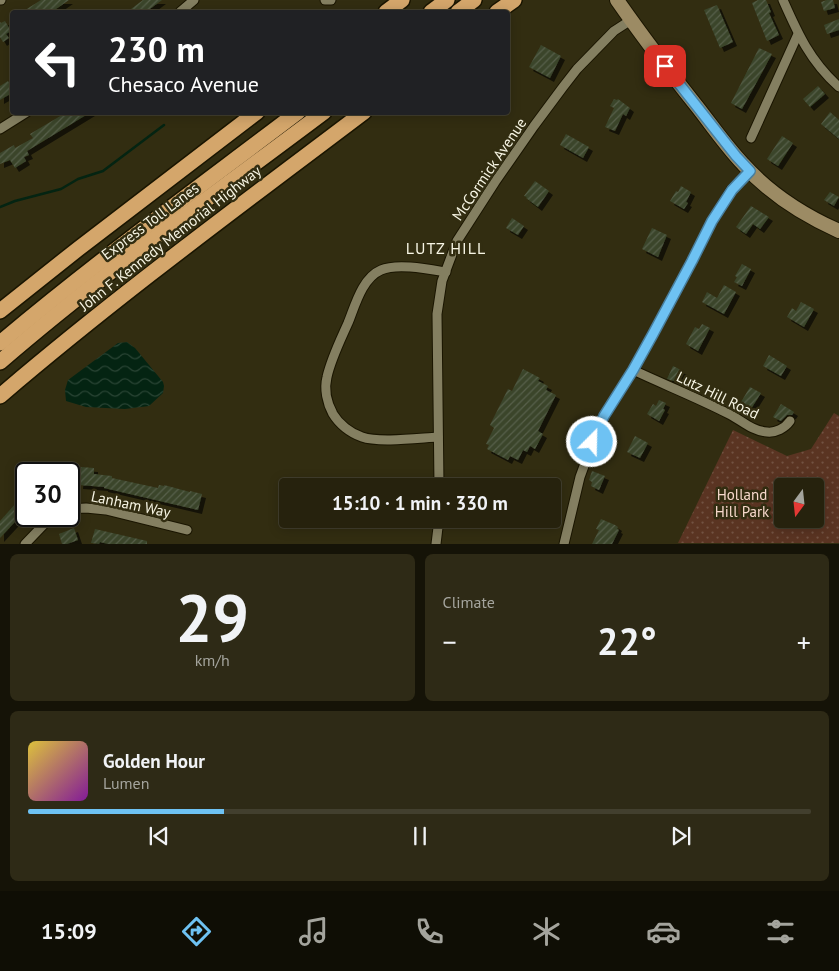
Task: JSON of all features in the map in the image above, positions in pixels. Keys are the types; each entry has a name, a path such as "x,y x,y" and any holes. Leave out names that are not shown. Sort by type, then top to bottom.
{"highway":[{"path":"389,10 402,0"},
{"path":"434,10 447,0"},
{"path":"461,10 474,0"},
{"path":"500,10 514,0"},
{"path":"0,312 78,249 253,115"},
{"name":"Express Toll Lanes","path":"0,343 41,308 294,115"},
{"name":"Express Toll Lanes","path":"0,362 129,258 320,115"},
{"name":"John F. Kennedy Memorial Highway","path":"0,396 125,293 360,115"}],"street":[{"path":"182,10 194,0"},
{"path":"325,0 331,0"},
{"path":"618,0 665,66 750,171 784,200 839,231"},
{"path":"783,0 807,50 839,87"},
{"name":"McCormick Avenue","path":"439,478 437,314 442,281 457,241 478,206 577,69 614,31 631,20"},
{"path":"751,138 798,34"},
{"path":"0,129 22,115"},
{"path":"564,544 580,477 604,416 633,370 712,221 732,190 750,171"},
{"path":"438,437 378,439 364,438 353,434 336,419 330,409 326,396 326,376 359,296 370,278 380,270 392,267 446,272"},
{"name":"Lutz Hill Road","path":"633,370 729,414 759,430 775,432 786,426 790,421"},
{"name":"Lanham Way","path":"80,508 106,510 187,530"},
{"path":"25,544 41,527"},
{"path":"436,544 438,528"}],"green space":[{"name":"Holland Hill Park","path":"834,413 839,416 839,543 678,543 733,430 787,456 811,449"}],"water":[{"path":"127,342 135,348 163,382 163,393 149,406 125,409 86,407 66,401 65,390 68,380 118,343"}],"building":[{"path":"41,0 69,0 57,10 25,10"},
{"path":"143,0 162,0 149,10 130,10"},
{"path":"758,0 766,0 771,12 769,13 779,35 767,41 752,3"},
{"path":"833,0 835,8 824,11 821,2"},
{"path":"717,5 733,42 720,48 704,10"},
{"path":"839,19 839,30 827,34 824,25"},
{"path":"5,21 10,29 6,34 9,38 3,42 0,37 1,23"},
{"path":"541,45 561,56 550,78 529,67"},
{"path":"759,48 772,54 742,109 731,103"},
{"path":"8,81 10,84 10,94 0,100 0,86"},
{"path":"818,86 825,94 810,107 803,99"},
{"path":"614,99 618,99 630,108 626,116 623,114 615,131 605,127 614,108 610,106"},
{"path":"830,112 839,120 839,139 821,124"},
{"path":"62,115 86,115 27,151 29,155 24,157 26,161 15,168 10,160 0,164 0,153 14,145 15,148 33,138 30,134"},
{"path":"566,134 589,147 583,158 560,145"},
{"path":"782,136 793,143 778,166 767,159"},
{"path":"535,181 549,191 538,207 524,196"},
{"path":"681,186 691,192 684,209 670,201"},
{"path":"830,192 839,197 834,206 824,200"},
{"path":"751,206 769,217 760,229 753,224 746,234 736,227"},
{"path":"512,218 524,226 518,235 506,228"},
{"path":"652,228 667,235 658,257 642,249"},
{"path":"742,264 751,269 742,286 734,282 737,277 735,276"},
{"path":"724,285 736,292 724,314 702,302 707,292 717,298"},
{"path":"801,302 814,309 804,327 787,317 792,308 796,311"},
{"path":"702,324 710,328 698,351 686,344 695,327 699,329"},
{"path":"769,355 787,366 781,376 763,366"},
{"path":"673,366 683,371 677,382 667,379"},
{"path":"523,369 540,378 538,381 548,386 546,390 556,395 538,431 543,434 535,449 530,446 527,452 523,450 518,460 510,456 508,460 487,449 489,445 486,444 494,428 490,425 508,389 512,391"},
{"path":"750,387 761,393 751,409 741,402"},
{"path":"659,400 666,403 663,409 665,410 659,421 647,414 653,404 656,406"},
{"path":"781,404 794,412 792,415 787,415 781,421 773,417"},
{"path":"635,436 648,443 640,458 627,452"},
{"path":"81,467 94,468 94,474 112,476 112,478 158,488 159,485 164,485 202,494 198,510 104,487 80,485"},
{"path":"592,471 605,476 599,490 591,486 592,482 589,480"},
{"path":"15,504 15,522 0,538 0,521"},
{"path":"601,519 618,527 617,529 619,530 612,544 592,544 599,530 596,529"},
{"path":"74,528 78,540 62,544 59,534"},
{"path":"95,529 147,541 147,544 91,543"}],"waterway":[{"path":"0,207 15,201 61,189 78,179 103,171 164,125"}],"district":[{"name":"LUTZ HILL","path":"446,248"}],"route":[{"path":"592,442 604,416 653,334 712,221 738,182 750,171 665,66"}]}
